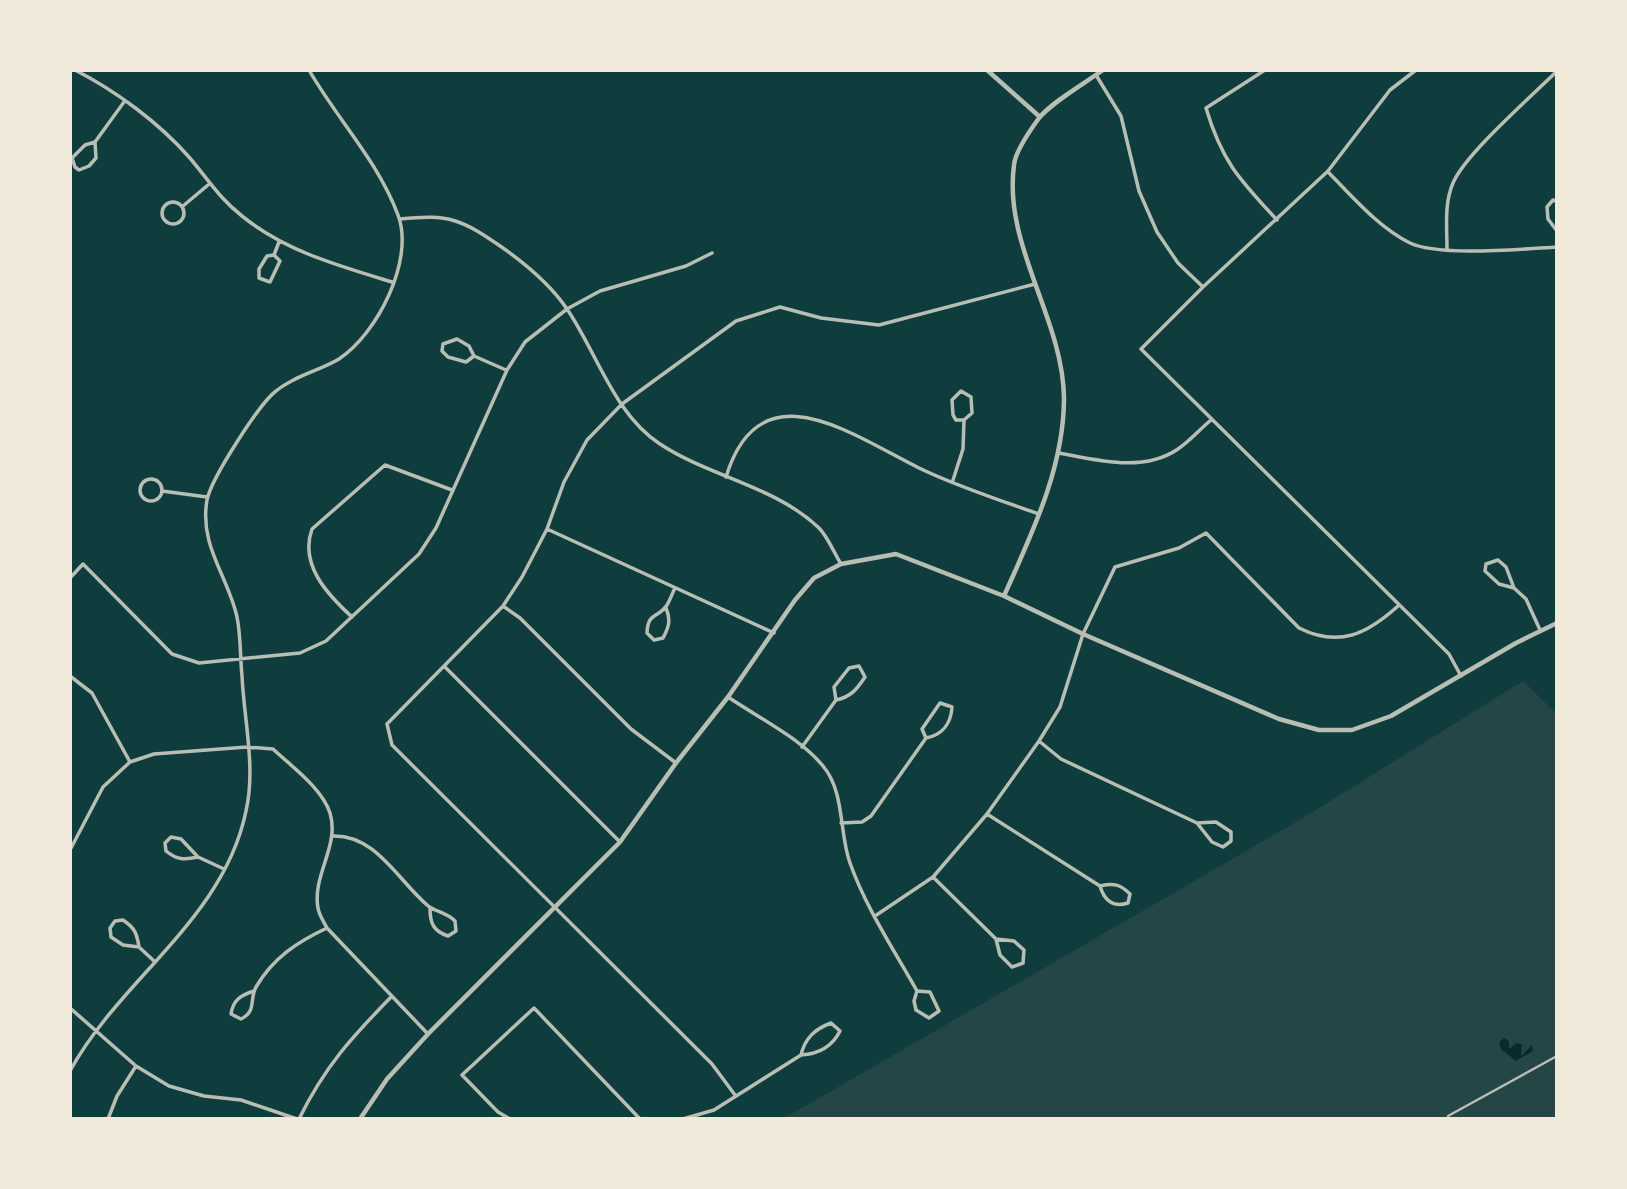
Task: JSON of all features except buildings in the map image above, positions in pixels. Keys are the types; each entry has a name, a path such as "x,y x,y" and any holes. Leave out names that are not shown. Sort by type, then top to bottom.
{"street":[{"path":"75,70 101,83 163,131 190,158 208,184 242,216 279,242 323,260 392,282"},
{"path":"70,1071 95,1030 182,932 213,892 247,810 247,747 237,617 212,558 205,529 207,497 219,472 266,401 277,390 338,359 364,338 383,310 400,259 400,219 384,182 310,72 315,70"},
{"path":"987,70 1040,117"},
{"path":"1004,596 1039,514 1059,453 1064,396 1053,338 1014,210 1013,162 1040,117 1103,70"},
{"path":"1265,70 1206,107 1216,143 1233,172 1277,220"},
{"path":"1416,70 1390,90 1328,171 1203,287 1141,349 1449,654 1461,676"},
{"path":"1447,249 1447,206 1453,183 1467,161 1557,71"},
{"path":"1096,75 1121,116 1139,191 1157,232 1178,263 1203,287"},
{"path":"95,142 96,158 89,166 79,170 72,158 85,145 95,142 124,102"},
{"path":"1328,171 1380,223 1413,244 1476,252 1557,247"},
{"path":"183,206 175,202 164,209 164,222 173,224 183,217 183,206 208,184"},
{"path":"1557,201 1547,207 1548,219 1557,231"},
{"path":"400,219 436,215 468,223 541,278 567,309 622,404 639,426 660,444 726,477 788,503 821,530 841,564"},
{"path":"274,255 279,242"},
{"path":"70,578 83,564 172,654 199,663 300,653 326,641 419,554 436,528 506,370 525,342 567,309 600,291 686,266 712,253"},
{"path":"274,255 280,261 275,275 270,282 259,278 259,269 267,256 274,255"},
{"path":"735,1095 712,1064 392,745 387,724 503,606 522,577 547,529 564,482 587,440 622,404 736,321 780,307 821,318 879,325 1035,284"},
{"path":"474,356 466,362 448,357 442,351 443,344 457,339 469,346 474,356 506,370"},
{"path":"953,480 963,449 964,420 972,413 971,397 961,391 952,400 953,415 957,420 964,420"},
{"path":"726,477 732,456 747,436 767,420 794,415 827,421 922,470 1039,514"},
{"path":"1059,453 1106,462 1142,463 1176,451 1211,420"},
{"path":"352,617 324,591 313,566 307,542 312,529 385,465 452,490"},
{"path":"152,479 161,486 162,491 160,497 150,501 145,499 140,489 142,484 152,479"},
{"path":"162,491 207,497"},
{"path":"547,529 774,633"},
{"path":"875,916 933,877 987,814 1038,741 1059,707 1083,634 1115,567 1179,548 1206,533 1299,628 1315,636 1357,635 1381,621 1398,606"},
{"path":"360,1119 387,1079 428,1034 620,842 676,763 728,697 795,600 814,578 841,564 896,554 1004,596 1083,634 1279,719 1319,730 1352,730 1391,716 1540,630 1557,623"},
{"path":"1514,588 1506,567 1498,560 1486,564 1485,571 1491,579 1514,588 1526,599 1540,630"},
{"path":"666,608 670,618 669,628 663,638 654,640 647,633 647,623 652,615 666,608 675,588"},
{"path":"503,606 520,618 631,729 676,763"},
{"path":"802,747 836,699 834,687 849,668 859,666 863,669 865,677 858,689 847,698 836,699"},
{"path":"445,667 620,842"},
{"path":"70,676 92,693 130,762"},
{"path":"728,697 802,747 824,767 831,778 849,862 875,916 917,991 914,1001 916,1010 929,1018 936,1016 939,1011 937,1002 930,992 917,991"},
{"path":"841,823 862,821 871,816 926,738 936,736 944,729 951,717 951,707 940,703 935,708 922,729 926,738"},
{"path":"1038,741 1061,759 1197,823 1212,842 1223,847 1231,841 1231,832 1216,822 1197,823"},
{"path":"70,850 103,787 130,762 154,754 247,747 273,749 314,790 330,812 332,836 320,875 318,908 327,928 428,1034"},
{"path":"987,814 1100,886 1103,896 1111,903 1128,903 1130,894 1122,886 1113,883 1100,886"},
{"path":"332,836 350,835 368,845 430,908 447,913 455,921 456,931 448,936 435,929 430,921 430,908"},
{"path":"198,857 183,860 173,857 166,851 165,843 171,837 181,839 198,857 224,869"},
{"path":"933,877 996,939 1000,955 1013,967 1023,963 1024,950 1014,941 996,939"},
{"path":"139,947 123,946 111,937 110,929 115,922 123,920 131,925 137,934 139,947 154,961"},
{"path":"254,991 254,1004 249,1015 241,1019 231,1014 233,1004 242,995 254,991 292,944 327,928"},
{"path":"70,1008 136,1066 169,1086 204,1096 252,1103 298,1119 341,1048 392,996"},
{"path":"510,1119 498,1112 462,1075 534,1008 640,1119"},
{"path":"683,1119 715,1110 802,1055 815,1054 825,1049 840,1031 837,1025 831,1023 811,1035 804,1043 802,1055"},
{"path":"1448,1116 1557,1056"},
{"path":"108,1119 117,1096 136,1066"}],"shaded area":[{"path":"1523,681 1557,714 1557,1119 783,1119 1303,818"},
{"path":"1504,1038 1509,1041 1509,1049 1517,1043 1522,1044 1521,1056 1532,1045 1533,1051 1516,1061 1501,1049 1499,1042"}]}
